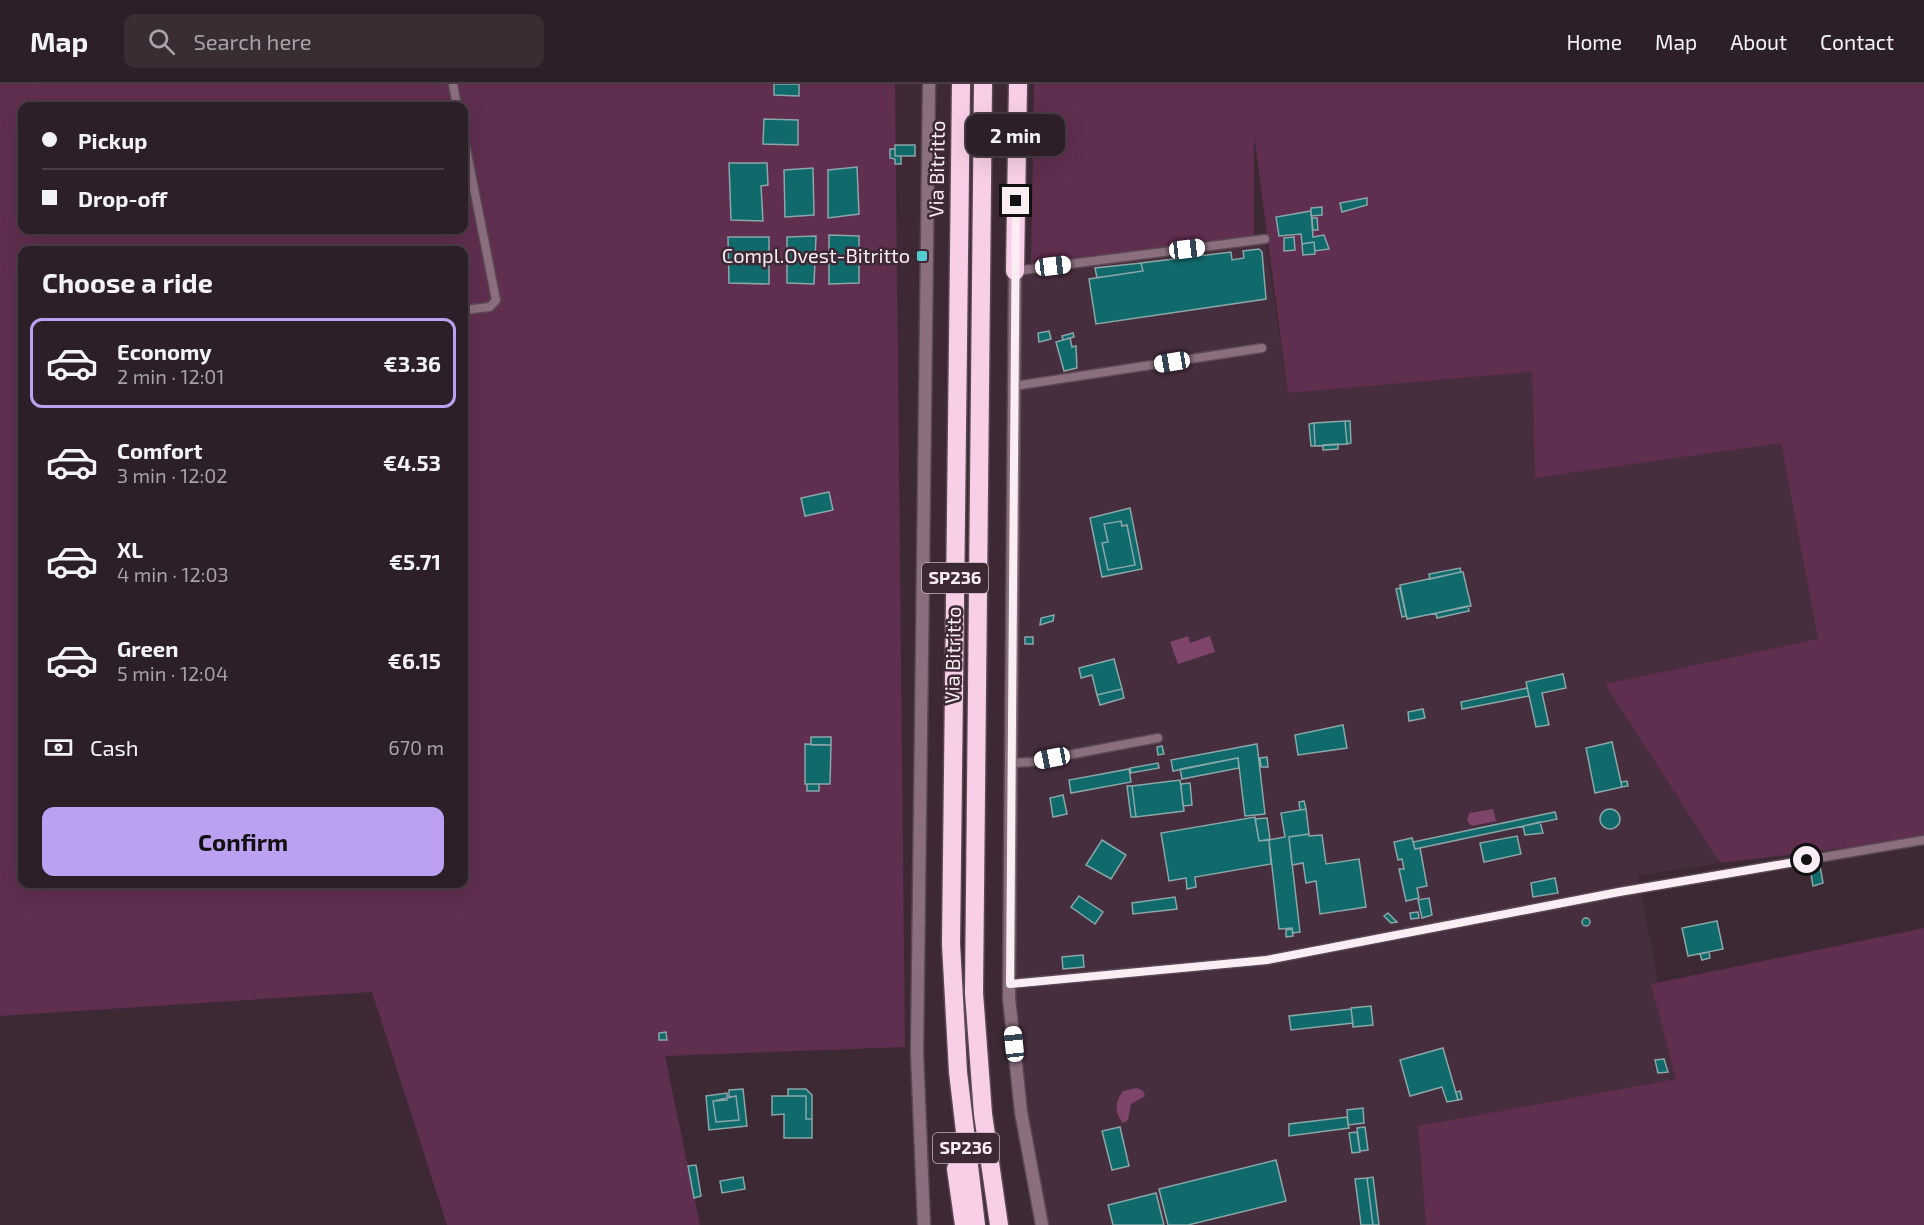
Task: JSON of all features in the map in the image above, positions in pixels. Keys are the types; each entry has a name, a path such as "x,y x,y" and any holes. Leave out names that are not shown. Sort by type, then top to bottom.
{"highway":[{"name":"Via Bitritto","path":"961,84 951,944 958,1072 976,1225"},
{"name":"Via Bitritto","path":"983,84 973,939 974,993 983,1114 1001,1225"},
{"path":"1015,271 1018,84"},
{"path":"958,1072 955,1159 964,1225"}],"street":[{"path":"924,1225 917,1053 929,84"},
{"path":"1015,271 1010,984 1021,1112 1042,1225"}],"lane":[{"path":"453,84 456,102"},
{"path":"468,158 496,300 490,307 468,310"},
{"path":"1015,271 1266,239"},
{"path":"1014,386 1262,348"},
{"path":"1011,763 1031,762 1158,738"},
{"path":"1010,984 1267,960 1619,892 1924,840"}],"shaded area":[{"path":"0,84 895,84 905,1047 665,1056 700,1225 447,1225 372,992 0,1016"},
{"path":"1034,84 1924,84 1924,838 1720,863 1605,684 1818,639 1781,443 1535,478 1532,372 1288,393 1254,135 1254,241 1031,269"},
{"path":"1265,239 1288,393 1532,372 1535,478 1781,443 1818,639 1606,684 1720,863 1638,875 1676,1079 1418,1126 1426,1225 1043,1225 1009,984 1015,271"},
{"path":"1188,636 1190,643 1210,636 1215,652 1178,664 1170,642"},
{"path":"1493,809 1496,821 1472,826 1467,821 1469,813"},
{"path":"1924,928 1924,1225 1426,1225 1418,1126 1676,1079 1651,984"},
{"path":"1137,1088 1143,1091 1145,1096 1131,1104 1128,1120 1123,1123 1117,1111 1118,1099 1123,1091"}],"building":[{"path":"774,84 799,84 799,96 774,95"},
{"path":"1040,118 1041,127 1033,127 1032,119"},
{"path":"764,119 798,120 798,145 763,144"},
{"path":"895,145 915,145 915,156 895,156"},
{"path":"890,149 895,149 895,156 901,156 901,164 895,164 895,159 890,158"},
{"path":"729,163 767,163 768,185 761,186 763,221 731,220"},
{"path":"857,167 859,214 828,218 828,170"},
{"path":"813,168 814,215 785,217 784,170"},
{"path":"1367,198 1367,205 1342,212 1340,203"},
{"path":"1322,207 1322,215 1311,216 1311,208"},
{"path":"1311,211 1313,237 1324,235 1329,249 1315,251 1314,242 1302,244 1301,234 1279,236 1276,217"},
{"path":"1312,218 1317,218 1318,230 1313,230"},
{"path":"829,235 859,236 859,283 829,284"},
{"path":"816,236 814,284 787,283 787,237"},
{"path":"728,237 769,237 769,284 729,283"},
{"path":"1294,237 1295,250 1284,251 1284,238"},
{"path":"1314,242 1315,254 1303,255 1302,244"},
{"path":"1259,249 1262,252 1266,299 1096,324 1089,279 1143,271 1141,263 1231,252 1232,260 1244,258 1243,251"},
{"path":"1141,263 1143,271 1097,278 1095,268"},
{"path":"1049,331 1051,339 1039,342 1038,333"},
{"path":"1073,333 1074,337 1063,340 1062,336"},
{"path":"1070,338 1072,347 1076,346 1077,368 1064,371 1056,342"},
{"path":"1345,421 1350,421 1351,443 1347,444"},
{"path":"1345,421 1347,444 1315,446 1314,423"},
{"path":"1314,423 1315,446 1311,446 1309,424"},
{"path":"1338,444 1338,449 1323,450 1323,445"},
{"path":"829,492 833,510 805,516 801,498"},
{"path":"1130,508 1142,569 1102,577 1090,518","holes":["1121,521 1122,526 1127,525 1135,565 1108,570 1102,543 1108,542 1104,524"]},
{"path":"1121,521 1122,526 1127,525 1135,565 1108,570 1102,543 1108,542 1104,524"},
{"path":"1460,568 1461,572 1430,579 1429,574"},
{"path":"1463,572 1471,606 1407,619 1400,585"},
{"path":"1400,588 1406,616 1402,617 1396,589"},
{"path":"1468,606 1469,611 1437,618 1436,613"},
{"path":"1054,615 1053,621 1040,625 1041,618"},
{"path":"1025,637 1033,637 1033,644 1025,644"},
{"path":"1114,659 1122,689 1097,695 1092,675 1081,678 1079,668"},
{"path":"1563,674 1566,688 1542,693 1549,725 1536,727 1526,682"},
{"path":"1527,688 1529,696 1462,709 1461,702"},
{"path":"1122,689 1124,698 1100,705 1097,695"},
{"path":"1423,709 1425,718 1409,721 1408,712"},
{"path":"1343,725 1347,748 1298,755 1295,735"},
{"path":"811,737 831,737 831,745 811,745"},
{"path":"1612,742 1622,787 1595,793 1586,748"},
{"path":"805,744 831,745 830,784 805,784"},
{"path":"1257,744 1265,814 1245,816 1238,758 1173,771 1171,760"},
{"path":"1162,746 1164,754 1158,755 1157,747"},
{"path":"1267,757 1268,767 1261,767 1260,758"},
{"path":"1238,758 1239,768 1182,779 1180,769"},
{"path":"1158,763 1159,768 1131,773 1130,768"},
{"path":"1129,769 1131,782 1071,793 1069,780"},
{"path":"1180,780 1184,811 1136,817 1132,786"},
{"path":"1627,781 1628,786 1622,787 1621,782"},
{"path":"1190,783 1192,805 1183,806 1181,784"},
{"path":"807,784 819,784 819,791 807,791"},
{"path":"1127,786 1132,786 1136,817 1131,817"},
{"path":"1063,795 1067,814 1053,817 1050,798"},
{"path":"1304,801 1306,809 1300,810 1299,802"},
{"path":"1306,809 1309,834 1289,837 1300,932 1293,933 1292,928 1279,929 1269,840 1285,837 1281,813"},
{"path":"1606,809 1614,809 1620,815 1620,823 1614,829 1606,829 1600,823 1600,815"},
{"path":"1555,812 1557,819 1415,849 1413,842"},
{"path":"1255,817 1259,841 1269,840 1271,864 1195,877 1196,887 1187,889 1186,878 1169,881 1161,833"},
{"path":"1267,818 1270,839 1259,841 1255,819"},
{"path":"1540,822 1543,833 1525,835 1523,826"},
{"path":"1309,834 1309,836 1322,835 1326,864 1359,859 1366,907 1320,914 1316,881 1306,883 1303,863 1292,865 1289,837"},
{"path":"1517,836 1521,854 1484,862 1480,843"},
{"path":"1412,838 1415,849 1420,848 1427,886 1417,888 1419,898 1406,901 1399,869 1404,869 1402,859 1398,860 1394,842"},
{"path":"1102,840 1126,855 1111,879 1086,865"},
{"path":"1820,866 1823,883 1813,886 1810,868"},
{"path":"1555,878 1558,893 1533,897 1531,883"},
{"path":"1079,896 1103,912 1095,924 1071,907"},
{"path":"1175,897 1177,909 1133,914 1132,903"},
{"path":"1429,898 1432,915 1422,918 1418,900"},
{"path":"1418,912 1419,918 1411,919 1410,913"},
{"path":"1388,913 1397,922 1391,923 1384,916"},
{"path":"1586,918 1590,922 1586,926 1582,922"},
{"path":"1717,921 1723,949 1688,956 1682,928"},
{"path":"1292,929 1293,936 1286,937 1286,930"},
{"path":"1709,952 1710,958 1702,960 1700,954"},
{"path":"1083,955 1084,967 1063,969 1062,957"},
{"path":"1371,1006 1373,1025 1353,1027 1351,1008"},
{"path":"1351,1009 1353,1023 1291,1030 1289,1016"},
{"path":"666,1032 667,1040 659,1040 659,1033"},
{"path":"1443,1048 1458,1100 1447,1102 1442,1087 1410,1096 1400,1060"},
{"path":"1664,1059 1668,1072 1658,1073 1655,1060"},
{"path":"743,1089 747,1126 709,1130 706,1096 727,1093 727,1100 713,1101 716,1122 739,1120 736,1096 729,1097 729,1090"},
{"path":"788,1089 806,1089 812,1095 812,1119 806,1119 806,1096 788,1096"},
{"path":"1460,1091 1462,1099 1458,1100 1456,1092"},
{"path":"736,1096 739,1120 716,1122 713,1101"},
{"path":"772,1096 806,1096 806,1119 812,1119 812,1138 784,1138 784,1114 772,1115"},
{"path":"1363,1108 1364,1123 1348,1125 1347,1110"},
{"path":"1347,1117 1349,1128 1289,1136 1289,1124"},
{"path":"1120,1127 1129,1166 1112,1170 1102,1131"},
{"path":"1365,1127 1368,1150 1360,1151 1357,1128"},
{"path":"1357,1132 1360,1152 1352,1153 1349,1133"},
{"path":"1276,1160 1286,1201 1188,1225 1168,1225 1159,1189"},
{"path":"696,1165 701,1196 694,1198 688,1166"},
{"path":"743,1177 745,1189 722,1193 720,1181"},
{"path":"1373,1177 1379,1225 1373,1225 1367,1178"},
{"path":"1367,1178 1373,1225 1361,1225 1355,1179"},
{"path":"1156,1193 1164,1225 1113,1225 1108,1205"}],"place":[{"name":"Compl.Ovest-Bitritto","path":"922,256"}],"route":[{"path":"1016,201 1010,984 1267,960 1619,892 1807,860"}]}
